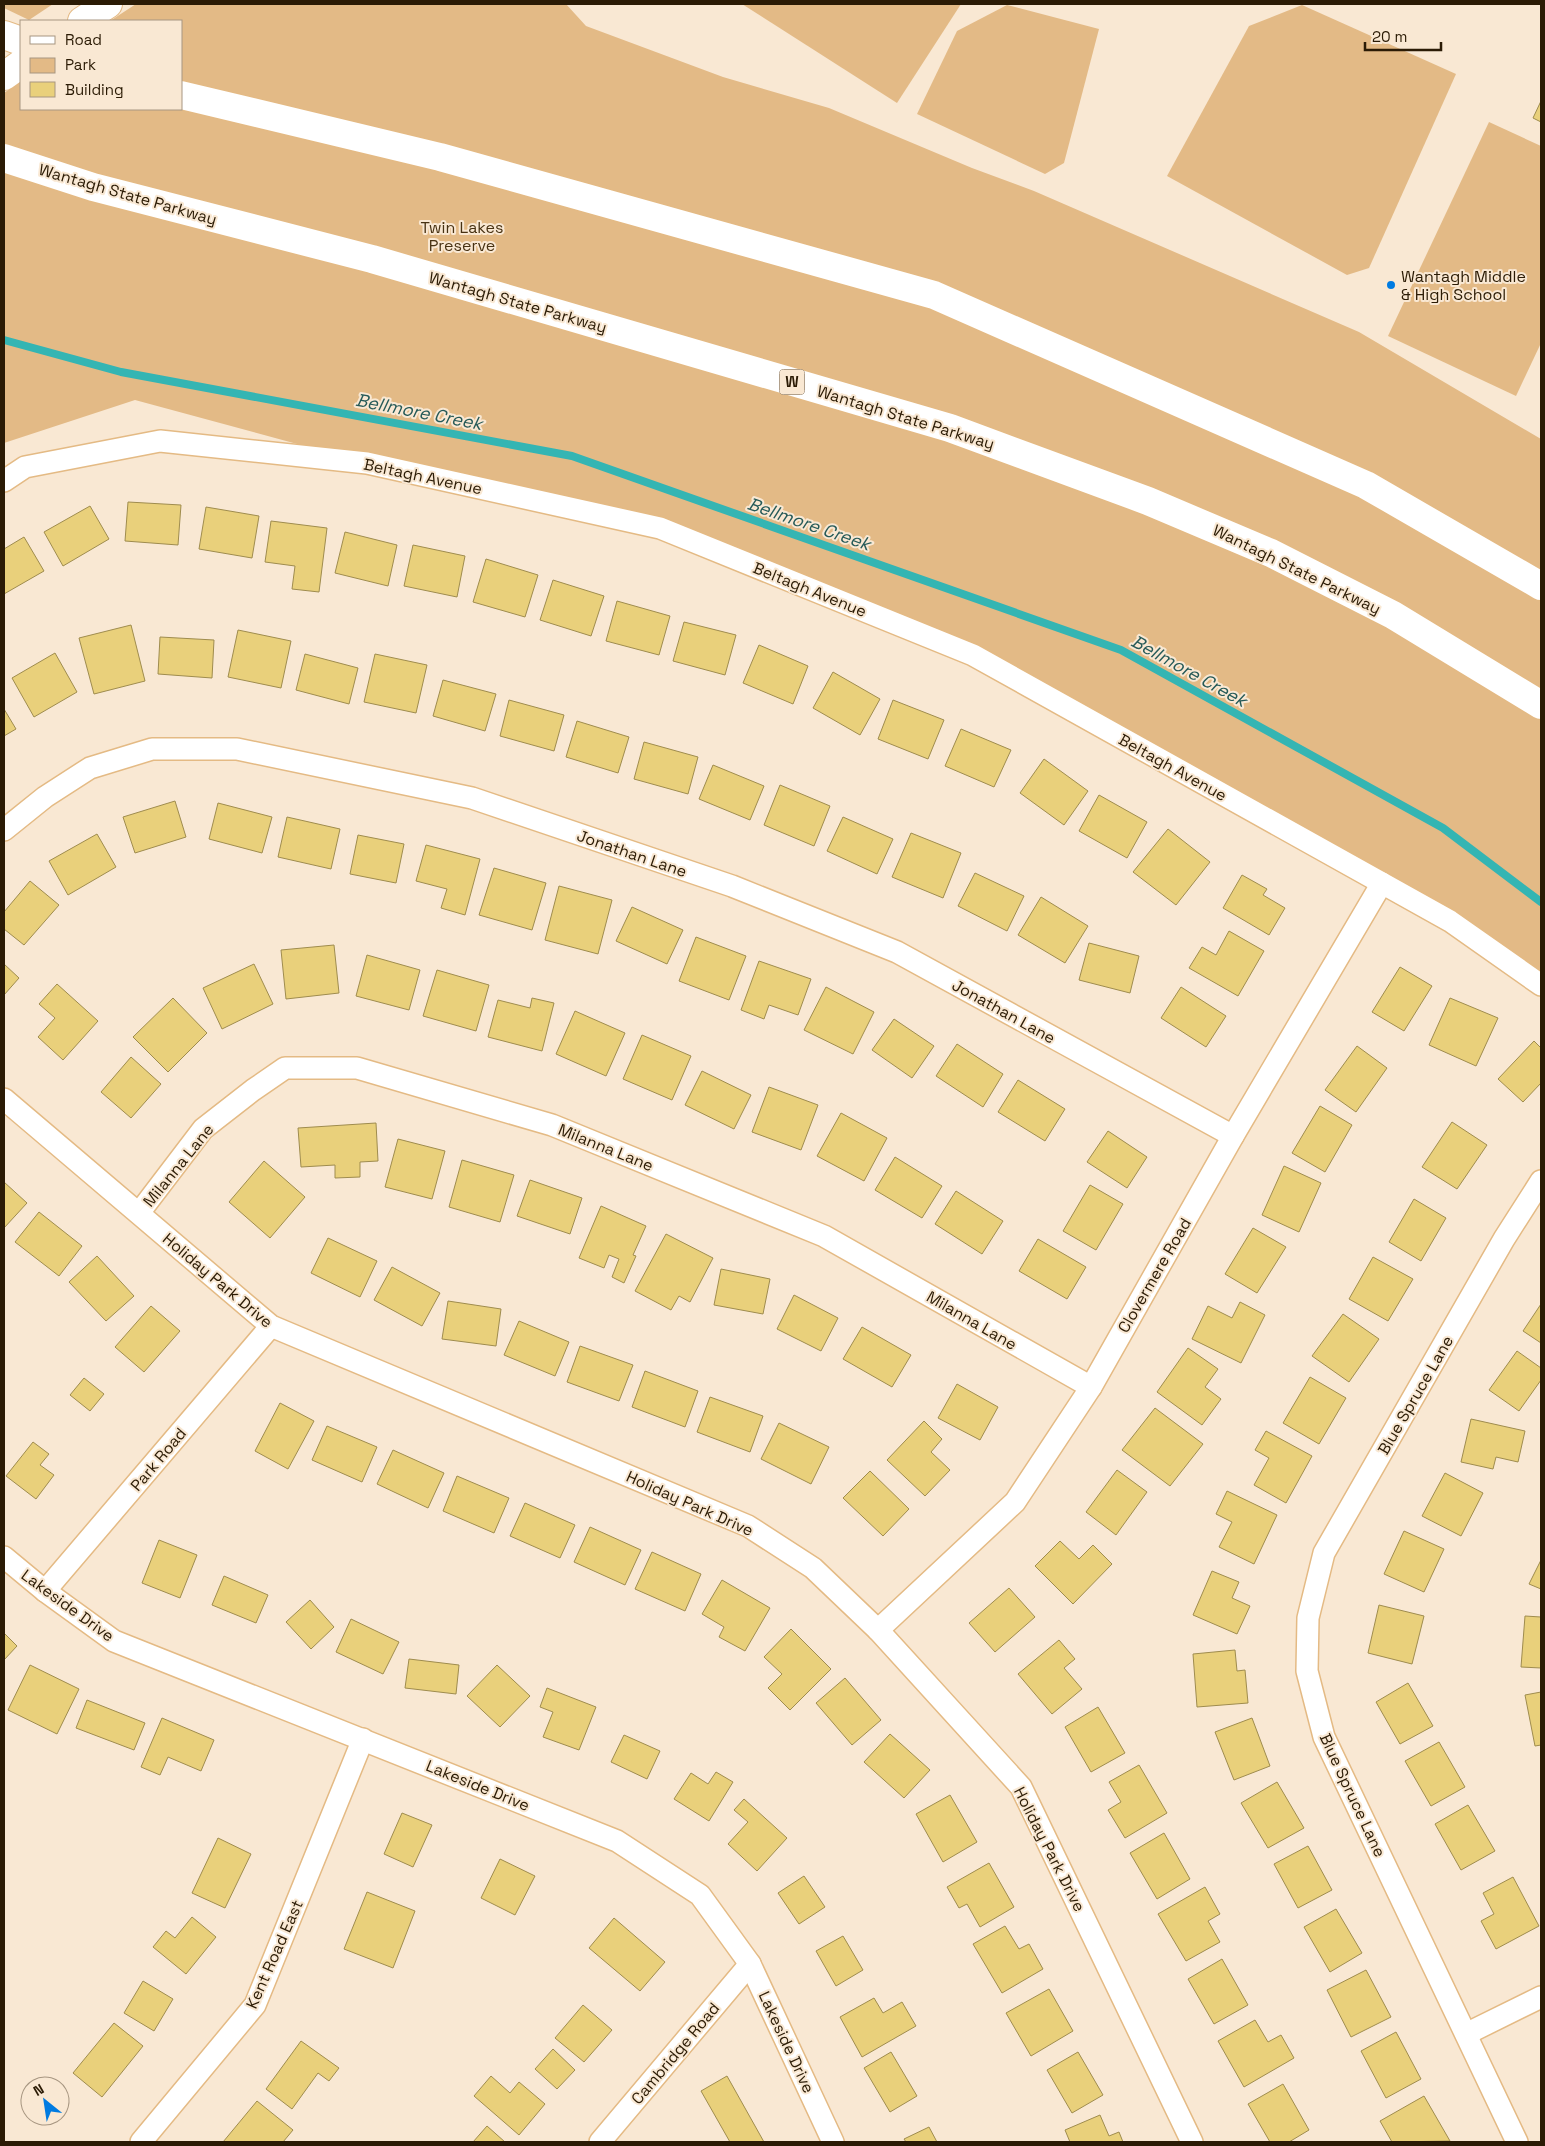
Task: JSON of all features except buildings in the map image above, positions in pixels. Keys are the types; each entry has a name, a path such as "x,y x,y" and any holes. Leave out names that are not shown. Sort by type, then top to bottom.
{"main road":[{"path":"84,20 108,4"},
{"path":"4,35 20,41"},
{"path":"4,76 20,65"},
{"path":"182,95 440,157 934,295 1366,485 1541,586"},
{"name":"Wantagh State Parkway","path":"4,158 93,186 372,259 950,428 1148,501 1271,553 1393,615 1541,705"}],"street":[{"name":"Beltagh Avenue","path":"4,481 25,467 160,441 367,464 660,528 973,655 1450,921 1541,985"},
{"name":"Jonathan Lane","path":"4,830 45,797 90,768 152,749 237,749 472,798 732,886 897,952 1233,1136"},
{"name":"Clovermere Road","path":"878,1630 1015,1502 1091,1387 1233,1136 1382,883"},
{"name":"Milanna Lane","path":"139,1213 202,1129 285,1068 357,1068 552,1125 824,1236 1091,1387"},
{"name":"Holiday Park Drive","path":"4,1098 271,1326 748,1526 813,1568 878,1630 1021,1787 1192,2142"},
{"name":"Blue Spruce Lane","path":"1517,2142 1324,1737 1307,1671 1308,1618 1324,1553 1504,1239 1541,1181"},
{"name":"Park Road","path":"45,1591 271,1326"},
{"name":"Lakeside Drive","path":"4,1557 45,1591 114,1641 617,1841 700,1895 750,1964 833,2142"},
{"name":"Kent Road East","path":"141,2142 255,2005 363,1739"},
{"name":"Cambridge Road","path":"600,2142 750,1964"},
{"path":"1466,2034 1541,1998"}],"green space":[{"path":"4,4 53,4 29,20 4,8"},
{"name":"Twin Lakes Preserve","path":"136,4 566,4 586,26 723,77 829,108 972,168 1034,191 1359,332 1541,439 1541,985 973,655 660,528 367,463 135,400 4,443 4,93 20,82 20,110 182,110 182,20 112,20"},
{"path":"742,4 961,4 897,103"},
{"path":"1007,5 1099,29 1064,163 1045,174 917,114 957,31"},
{"path":"1302,5 1456,74 1369,268 1347,275 1167,176 1249,26"},
{"path":"1489,122 1541,146 1541,343 1516,396 1388,336"}],"waterway":[{"name":"Bellmore Creek","path":"4,340 121,372 572,456 1121,650 1443,828 1541,902"}],"place":[{"name":"Wantagh Middle & High School","path":"1391,285"}]}
